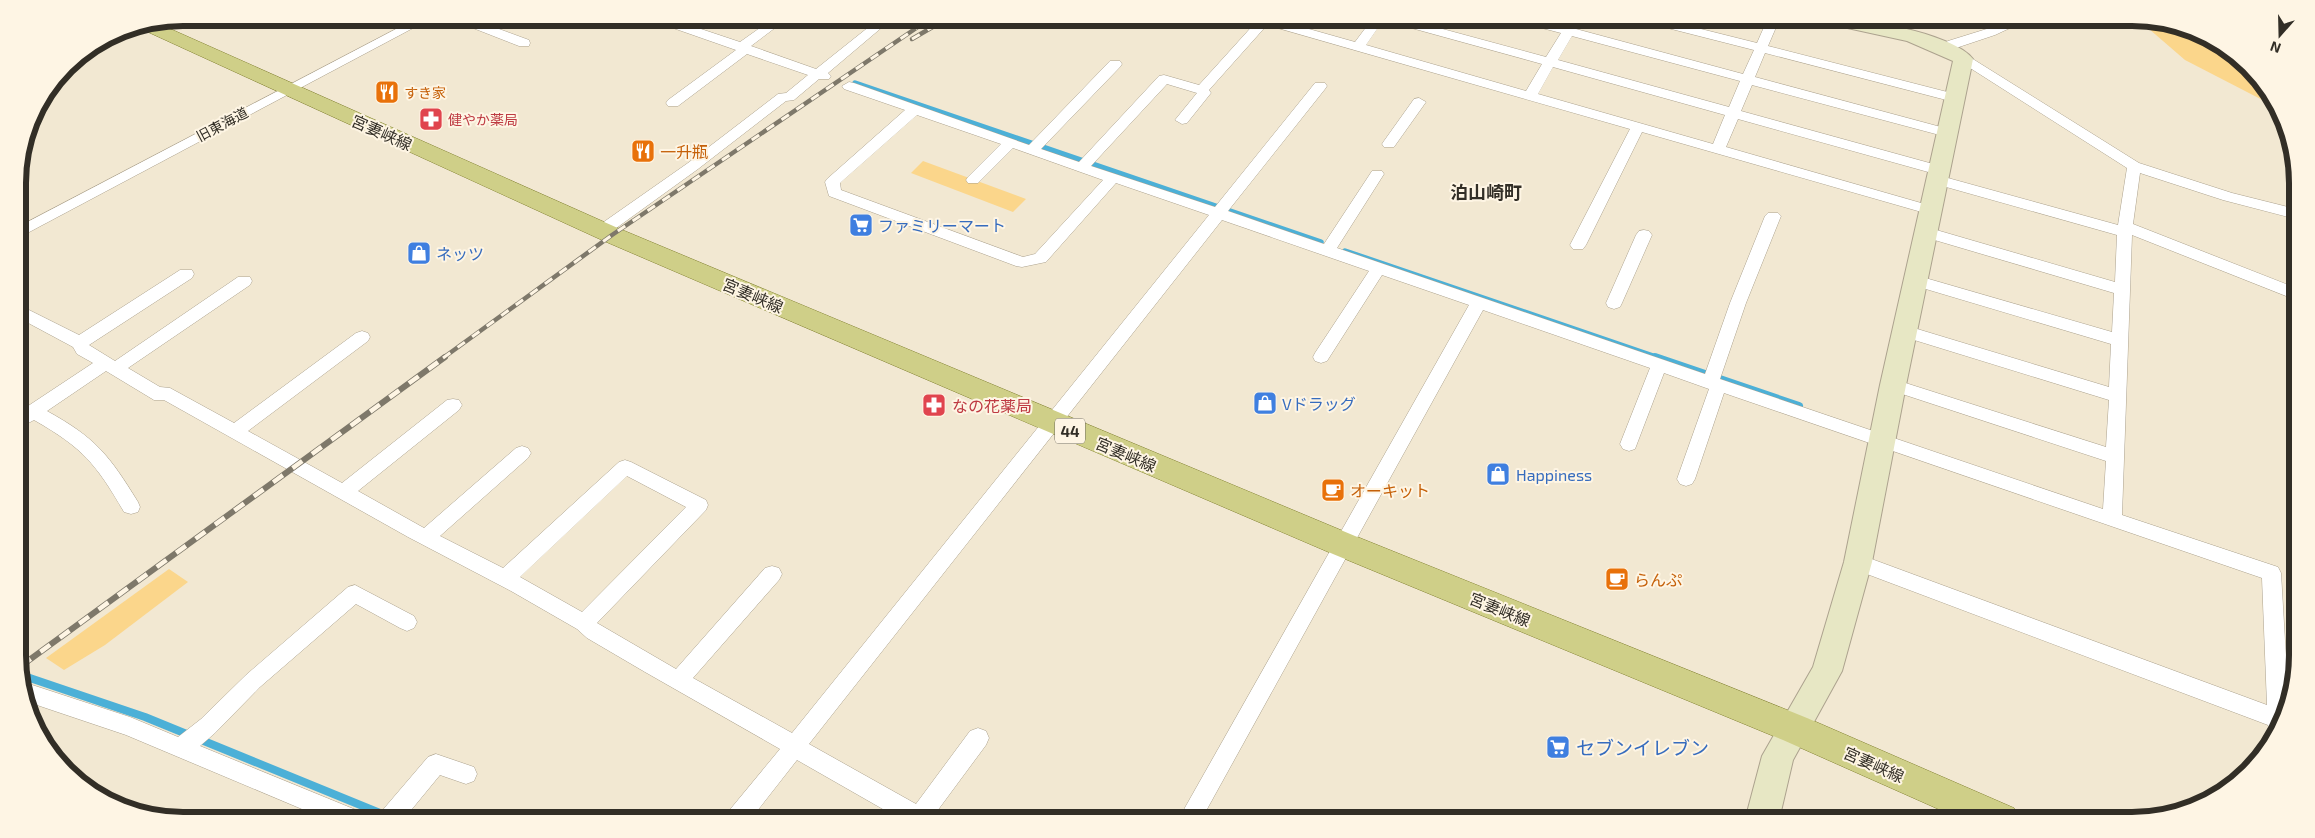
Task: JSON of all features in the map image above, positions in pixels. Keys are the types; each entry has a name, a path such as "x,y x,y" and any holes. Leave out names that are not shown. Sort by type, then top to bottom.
{"main road":[{"name":"宮妻峡線","path":"156,29 287,90 603,230 1052,423 1344,545 1795,729 1982,811"}],"street":[{"name":"旧東海道","path":"27,227 411,26"},
{"path":"479,26 524,43"},
{"path":"693,26 744,48 820,75"},
{"path":"673,104 772,26"},
{"path":"603,230 693,166 783,97 789,97 820,75 878,26"},
{"path":"1182,120 1204,93 1202,90 1254,26"},
{"path":"1286,26 1718,148 2123,290"},
{"path":"1359,46 1373,26"},
{"path":"1419,26 1733,113 2125,229 2289,291"},
{"path":"1549,26 1947,132"},
{"path":"1530,95 1571,26"},
{"path":"1675,26 1954,98"},
{"path":"1718,148 1770,26"},
{"path":"1866,26 1900,33 1945,48 2134,166 2219,194 2289,212"},
{"path":"1945,48 1962,39 1981,38 1995,32 2003,26"},
{"path":"1764,811 1778,756 1827,671 1858,562 1904,330 1963,58"},
{"path":"1035,147 1116,64"},
{"path":"1085,164 1164,79 1202,90"},
{"path":"849,86 1010,143 1035,147 1085,164 1113,178 1222,210 1478,304 1659,365 1713,381 1882,442 2271,573 2278,711"},
{"path":"742,812 1320,86"},
{"path":"1389,144 1420,102"},
{"path":"914,110 832,182 834,193 1022,262 1040,258 1113,178"},
{"path":"1578,245 1638,126"},
{"path":"973,180 1010,143"},
{"path":"2112,520 2125,229 2134,166"},
{"path":"1328,250 1377,174"},
{"path":"1686,479 1713,381 1773,216"},
{"path":"1614,303 1644,235"},
{"path":"1321,358 1379,268"},
{"path":"80,343 186,274"},
{"path":"1915,280 2121,341"},
{"path":"27,416 111,366 244,281"},
{"path":"1194,811 1478,304"},
{"path":"27,315 80,343 83,350 97,356 160,395 164,392 414,532 427,536 584,623 594,632 660,671 680,680 908,812"},
{"path":"1904,330 2118,396"},
{"path":"234,432 362,336"},
{"path":"1629,444 1659,365"},
{"path":"1893,384 2116,458"},
{"path":"345,492 453,405"},
{"path":"27,416 74,434 85,443 104,463 131,507"},
{"path":"427,536 522,453"},
{"path":"505,579 625,467 699,505 584,623"},
{"path":"1858,562 2274,721"},
{"path":"680,680 772,574"},
{"path":"183,746 208,726 253,681 355,593 407,622"},
{"path":"32,694 183,746 334,812"},
{"path":"926,812 978,738"},
{"path":"396,812 436,764 466,774"}],"shaded area":[{"path":"2147,28 2162,29 2182,35 2201,42 2219,53 2243,72 2266,102 2185,60"},
{"path":"923,161 1026,199 1013,212 911,173"},
{"path":"169,569 188,582 105,645 64,670 46,658"}],"waterway":[{"path":"855,83 1321,242"},
{"path":"1345,251 1659,358"},
{"path":"1655,357 1799,406"},
{"path":"28,677 145,717 377,812"}],"railway":[{"path":"443,358 612,235 919,26"},
{"path":"912,39 934,26"},
{"path":"27,662 445,357"}],"place":[{"name":"すき家","path":"387,92"},
{"name":"健やか薬局","path":"431,119"},
{"name":"一升瓶","path":"643,151"},
{"name":"ファミリーマート","path":"861,225"},
{"name":"ネッツ","path":"419,253"},
{"name":"Vドラッグ","path":"1265,403"},
{"name":"なの花薬局","path":"934,405"},
{"name":"Happiness","path":"1498,474"},
{"name":"オーキット","path":"1333,490"},
{"name":"らんぷ","path":"1617,579"},
{"name":"セブンイレブン","path":"1558,747"}],"district":[{"name":"泊山崎町","path":"1486,192"}]}
